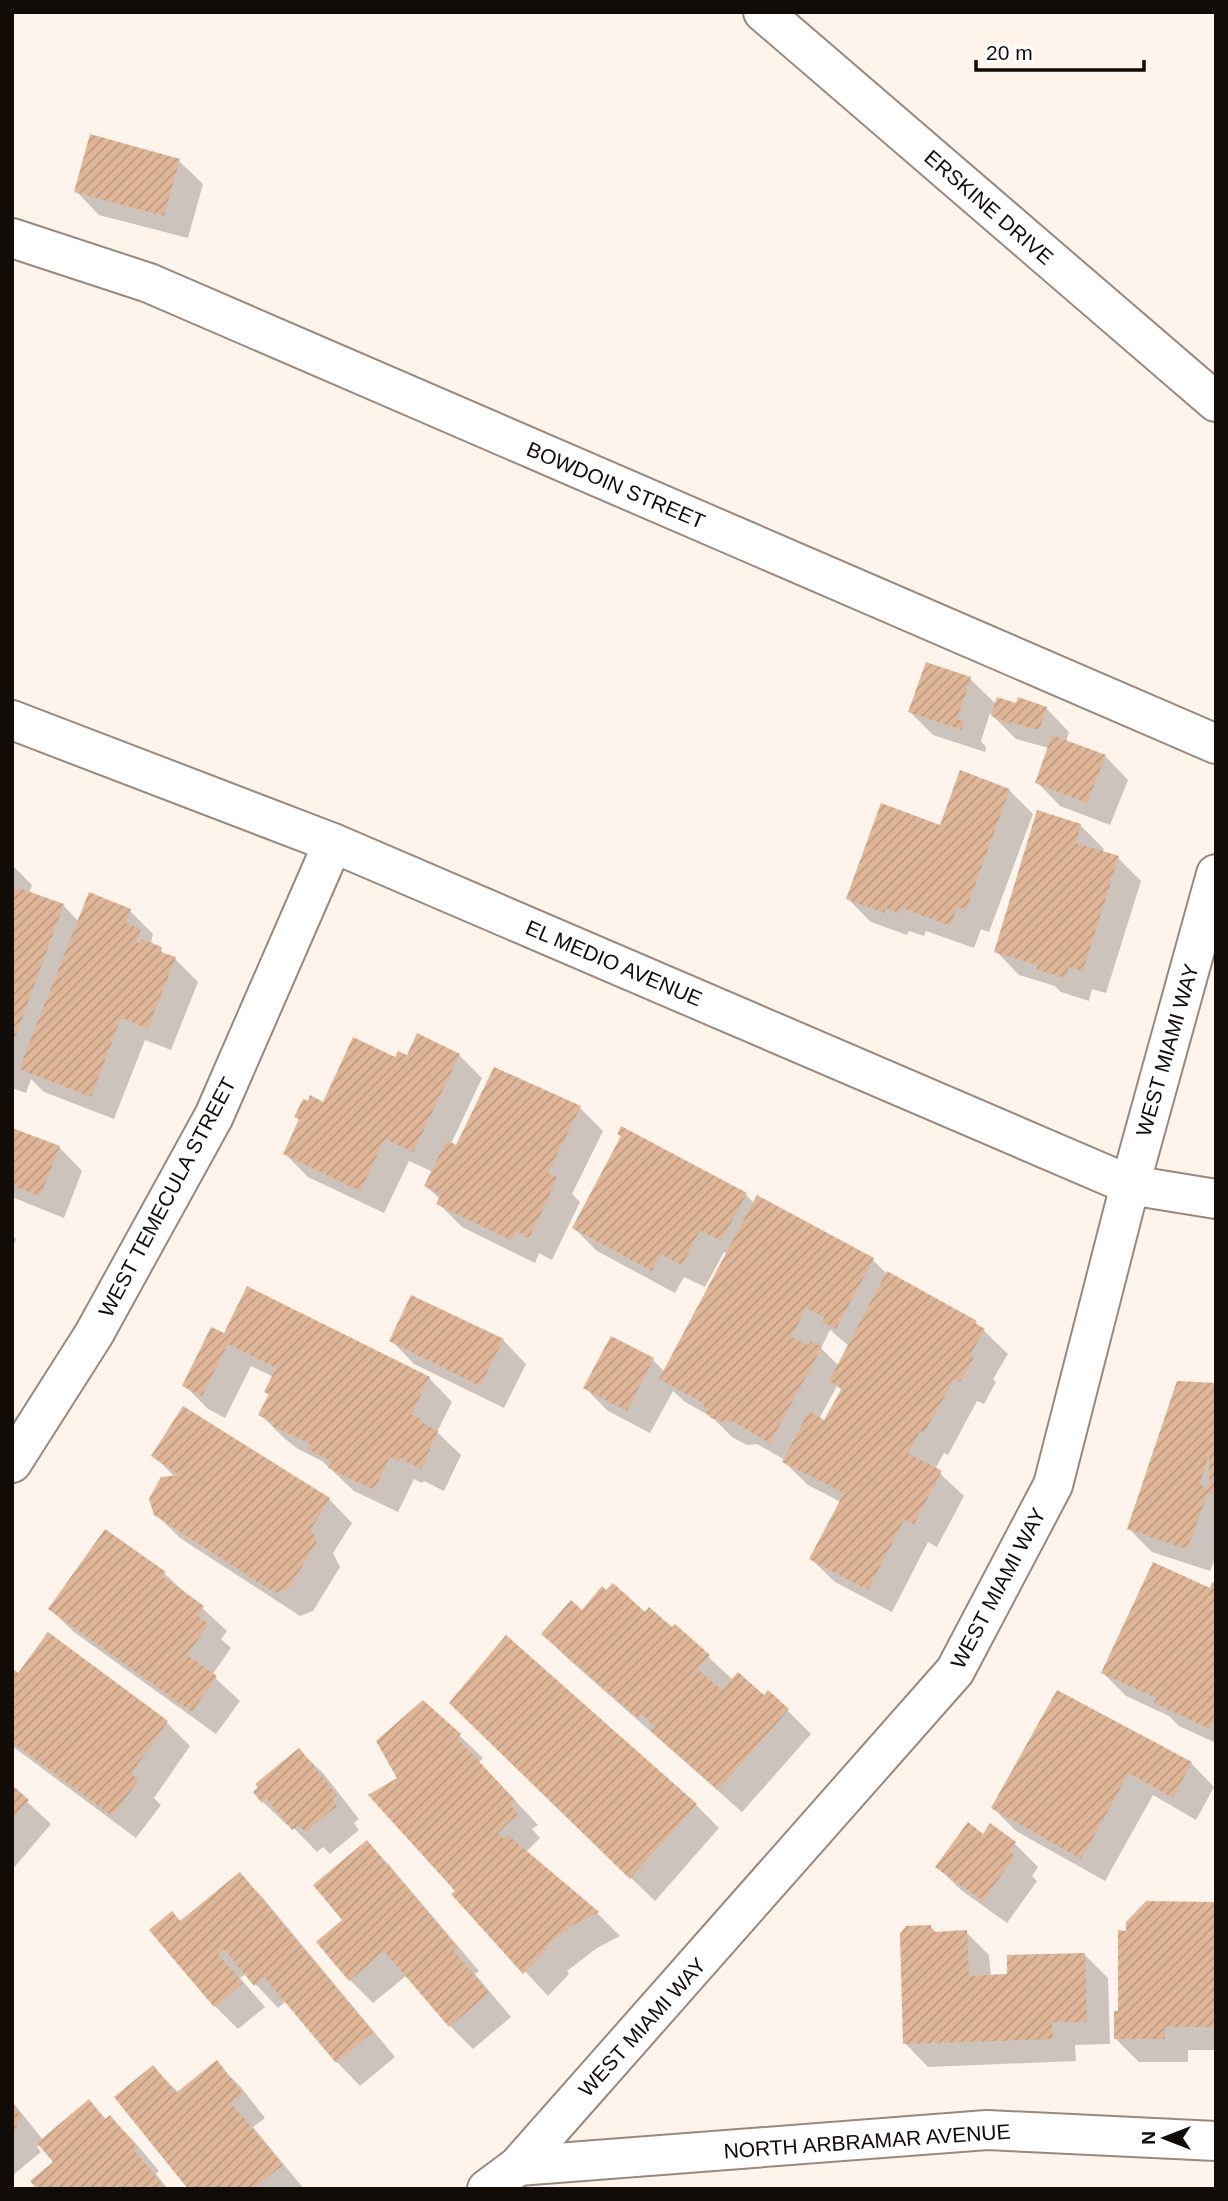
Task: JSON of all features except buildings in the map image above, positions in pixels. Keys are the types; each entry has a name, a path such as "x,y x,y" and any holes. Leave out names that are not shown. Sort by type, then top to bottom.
{"street":[{"name":"ERSKINE DRIVE","path":"763,12 1216,402"},
{"name":"BOWDOIN STREET","path":"12,238 149,283 1216,744"},
{"name":"EL MEDIO AVENUE","path":"12,720 333,842 1130,1185 1216,1199"},
{"name":"WEST TEMECULA STREET","path":"12,1463 94,1334 214,1116 333,842"},
{"name":"WEST MIAMI WAY","path":"487,2189 519,2166 955,1671 1053,1485 1130,1185 1216,874"},
{"name":"NORTH ARBRAMAR AVENUE","path":"519,2166 987,2130 1216,2141"}]}
